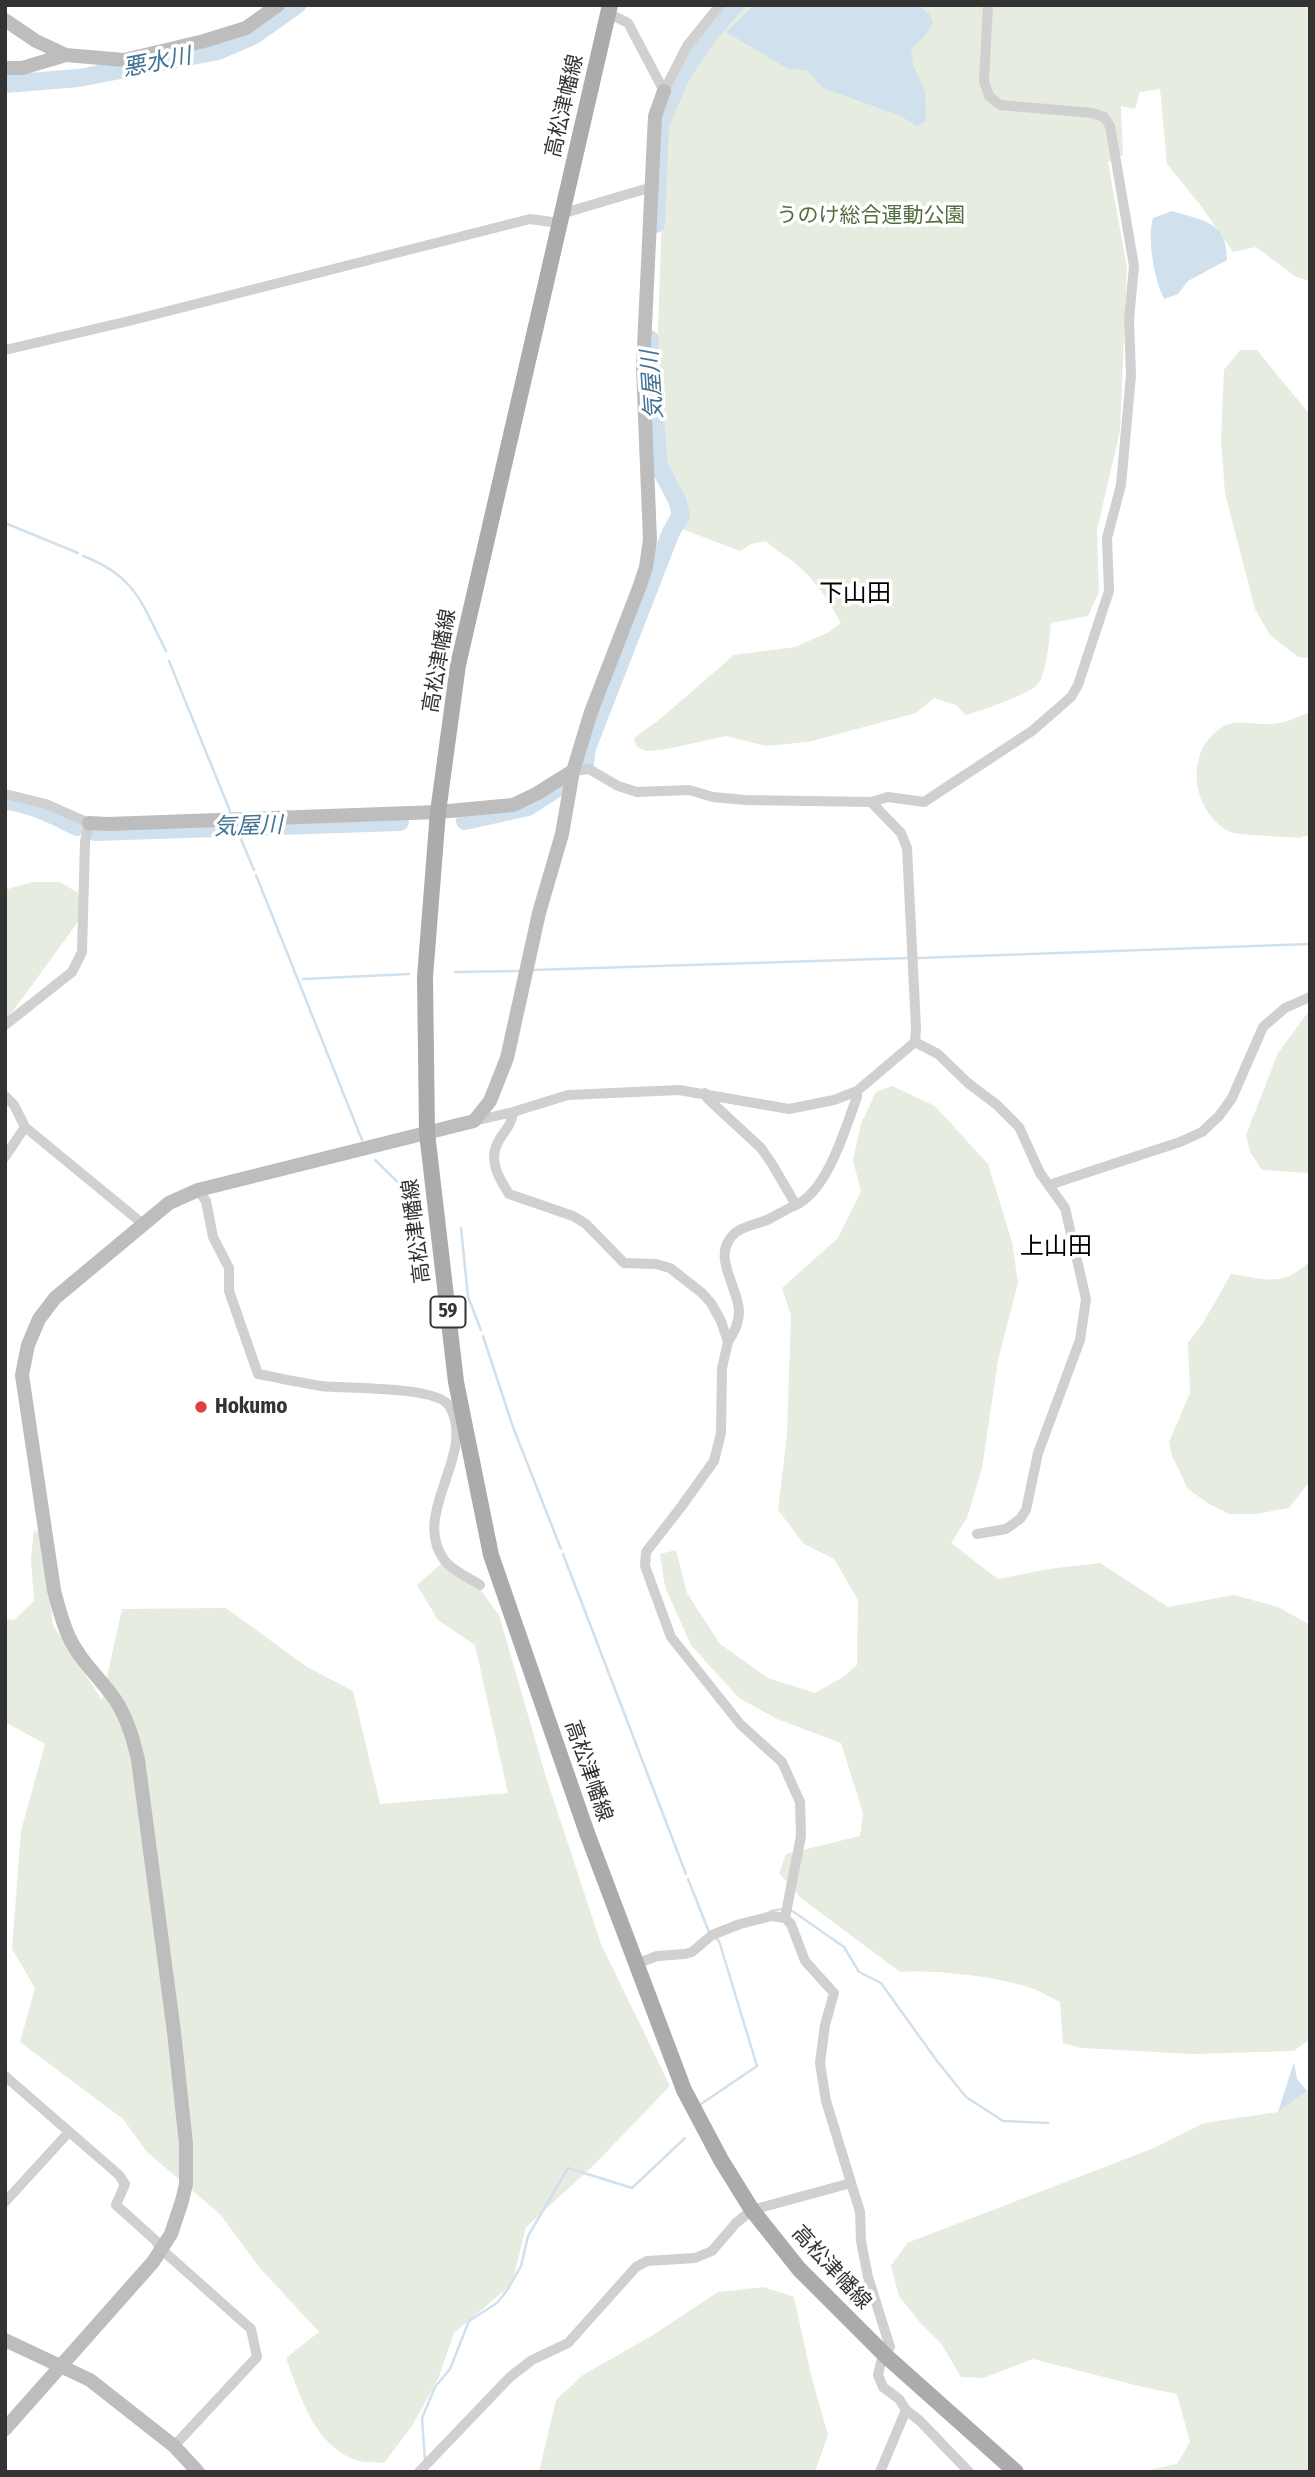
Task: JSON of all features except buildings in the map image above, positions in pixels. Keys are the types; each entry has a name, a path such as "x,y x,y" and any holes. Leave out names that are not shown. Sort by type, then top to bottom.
{"main road":[{"name":"高松津幡線","path":"609,9 458,665 438,812 425,977 427,1133 456,1382 491,1555 587,1833 684,2090 721,2160 752,2210 799,2269 886,2356 1016,2472"}],"street":[{"path":"5,20 36,41 66,55 124,60 246,28 278,5"},
{"path":"474,1121 489,1101 507,1058 538,914 562,834 573,771 591,712 646,567 650,540 643,369 655,116 664,91 687,46 720,5"},
{"path":"5,794 46,804 89,823 438,812 513,805 537,794 573,771 589,769 618,786 636,792 689,790 713,797 746,800 871,802 888,797 924,802 1032,731 1071,697 1078,685 1109,591 1107,538 1121,485 1131,375 1129,320 1134,266 1110,127 1104,117 1092,113 1000,105 989,96 984,81 988,5"},
{"path":"609,9 628,23 664,91"},
{"path":"5,68 22,68 66,55"},
{"path":"5,349 530,219 560,218 652,187"},
{"path":"871,802 901,833 907,848 913,938 915,1042"},
{"path":"5,1025 72,972 82,953 85,842 89,823"},
{"path":"1049,1185 1180,1142 1202,1132 1219,1116 1232,1098 1263,1027 1285,1008 1310,997"},
{"path":"5,2428 161,2249 171,2234 186,2184 186,2144 174,2032 133,1737 113,1697 80,1657 69,1638 54,1590 22,1374 31,1336 39,1319 55,1298 143,1224 169,1203 198,1189 513,1112 568,1095 679,1090 789,1109 834,1100 857,1091 915,1042"},
{"path":"915,1042 938,1054 968,1083 998,1105 1018,1127 1040,1173 1065,1208 1086,1298 1080,1340 1038,1453 1026,1510 1020,1519 1006,1529 977,1534"},
{"path":"785,1918 802,1836 800,1802 782,1762 741,1725 671,1637 645,1566 646,1552 714,1461 721,1433 722,1368 728,1342 738,1326 739,1312 737,1296 724,1259 727,1245 733,1235 741,1230 807,1200 831,1163 857,1091"},
{"path":"705,1093 716,1107 761,1148 796,1205"},
{"path":"5,1096 14,1105 25,1127 143,1224"},
{"path":"513,1112 512,1122 498,1142 493,1156 497,1174 509,1194 573,1216 586,1224 624,1263 656,1264 670,1268 711,1303 728,1342"},
{"path":"5,1157 25,1127"},
{"path":"198,1189 206,1201 213,1237 229,1268 229,1292 258,1374 323,1386 400,1390 447,1403 453,1415 456,1444 433,1522 433,1536 446,1563 480,1585"},
{"path":"451,1462 471,1458"},
{"path":"636,1964 657,1956 692,1952 712,1935 740,1924 772,1916 785,1918 791,1924 805,1961 834,1993 825,2025 820,2063 826,2101 860,2212 861,2241 868,2277 890,2347 881,2362 878,2375 883,2387 899,2399 906,2410 969,2472"},
{"path":"5,2076 119,2175 125,2184 116,2205 251,2329 257,2357 174,2446"},
{"path":"5,2202 69,2133"},
{"path":"419,2472 510,2377 532,2360 568,2343 636,2267 647,2261 695,2258 712,2252 736,2223 752,2210 851,2183"},
{"path":"5,2340 90,2380 174,2446 198,2472"},
{"path":"880,2472 906,2410"}],"green space":[{"name":"うのけ総合運動公園","path":"746,5 1310,5 1310,281 1296,277 1256,247 1233,252 1167,164 1160,89 1140,92 1135,109 1121,106 1123,155 1108,162 1127,268 1120,431 1097,530 1099,592 1088,616 1051,623 1047,657 1040,681 1023,694 966,715 956,705 934,698 916,713 808,742 766,746 726,736 647,751 637,747 634,738 734,655 795,647 827,633 841,623 810,577 766,541 751,544 740,551 682,529 664,455 657,356 665,128 685,79 705,47"},
{"path":"1240,350 1257,350 1310,415 1310,658 1298,657 1270,635 1255,609 1225,493 1221,440 1224,370"},
{"path":"1310,712 1310,834 1300,838 1242,834 1230,832 1217,823 1200,797 1197,782 1201,752 1209,739 1221,728 1235,723 1272,724"},
{"path":"32,882 60,882 78,893 83,915 5,1022 5,890"},
{"path":"1310,1014 1310,1173 1262,1170 1250,1152 1246,1135 1278,1053 1306,1015"},
{"path":"892,1086 935,1106 988,1164 1012,1242 1018,1283 998,1360 982,1468 967,1518 951,1543 998,1579 1100,1563 1168,1607 1234,1595 1278,1607 1310,1625 1310,2039 1294,2051 1192,2054 1081,2048 1063,2043 1060,2002 1035,1989 1000,1980 948,1973 900,1972 801,1898 779,1873 786,1854 860,1836 863,1813 841,1743 777,1719 739,1698 691,1645 665,1587 660,1554 676,1550 687,1593 720,1644 768,1678 815,1693 843,1677 857,1665 858,1600 834,1559 804,1544 778,1510 787,1435 791,1315 782,1288 838,1238 861,1192 853,1160 861,1124 876,1092"},
{"path":"1310,1261 1310,1481 1289,1508 1256,1514 1229,1514 1188,1489 1172,1456 1169,1442 1190,1393 1188,1343 1203,1323 1231,1274 1273,1280 1291,1275"},
{"path":"34,1530 42,1535 53,1625 102,1700 122,1609 226,1608 307,1667 353,1691 380,1804 508,1793 475,1645 438,1620 417,1585 441,1564 479,1588 499,1615 545,1774 601,1944 670,2086 591,2168 526,2227 512,2284 454,2333 438,2379 412,2426 384,2463 359,2461 342,2453 329,2443 310,2418 286,2358 319,2332 259,2267 220,2214 147,2152 123,2119 20,2042 35,1988 12,1949 21,1831 45,1744 5,1722 5,1619 14,1620 34,1601 31,1559"},
{"path":"1310,2091 1310,2472 1139,2472 1177,2464 1190,2442 1177,2394 1033,2359 983,2378 961,2377 941,2343 899,2296 891,2266 907,2243 1154,2148 1204,2123 1278,2112"},
{"path":"764,2287 794,2297 811,2375 828,2435 815,2472 539,2472 556,2400 583,2375 653,2335 718,2292"}],"water":[{"path":"754,5 919,5 930,15 933,23 925,36 911,49 913,65 925,92 926,120 917,127 901,116 823,88 807,70 788,69 726,32"},
{"path":"1172,211 1203,221 1218,230 1226,247 1227,260 1188,281 1178,294 1164,299 1153,259 1151,227 1153,218"},
{"path":"1294,2062 1297,2079 1307,2091 1278,2112"}],"waterway":[{"name":"悪水川","path":"5,84 79,78 218,51 253,36 297,5"},
{"name":"気屋川","path":"656,224 660,126 680,77 709,34 735,5"},
{"name":"気屋川","path":"585,764 587,748 671,532 681,515 677,500 659,466 650,339"},
{"path":"5,523 78,553"},
{"path":"83,556 101,564 126,582 143,606 166,651"},
{"path":"169,661 230,811"},
{"name":"気屋川","path":"465,821 528,807 556,789"},
{"name":"気屋川","path":"5,801 33,807 77,827"},
{"name":"気屋川","path":"95,832 400,822"},
{"path":"240,837 254,870"},
{"path":"256,875 362,1140"},
{"path":"918,958 1310,944"},
{"path":"532,970 909,958"},
{"path":"455,972 520,971"},
{"path":"303,979 409,974"},
{"path":"375,1160 410,1194"},
{"path":"461,1228 468,1297 481,1330"},
{"path":"483,1336 513,1427 561,1549"},
{"path":"563,1554 686,1874"},
{"path":"688,1879 709,1932"},
{"path":"770,1911 782,1909"},
{"path":"791,1910 844,1947 859,1972 881,1983 966,2097 1003,2121 1048,2123"},
{"path":"701,2104 757,2066 716,1938"},
{"path":"425,2460 422,2418 435,2387 450,2369 469,2321 497,2303 508,2289 521,2266 528,2236 568,2168 632,2188 685,2138"}],"place":[{"name":"Hokumo","path":"201,1407"}],"district":[{"name":"下山田","path":"855,594"},
{"name":"上山田","path":"1056,1247"}]}
